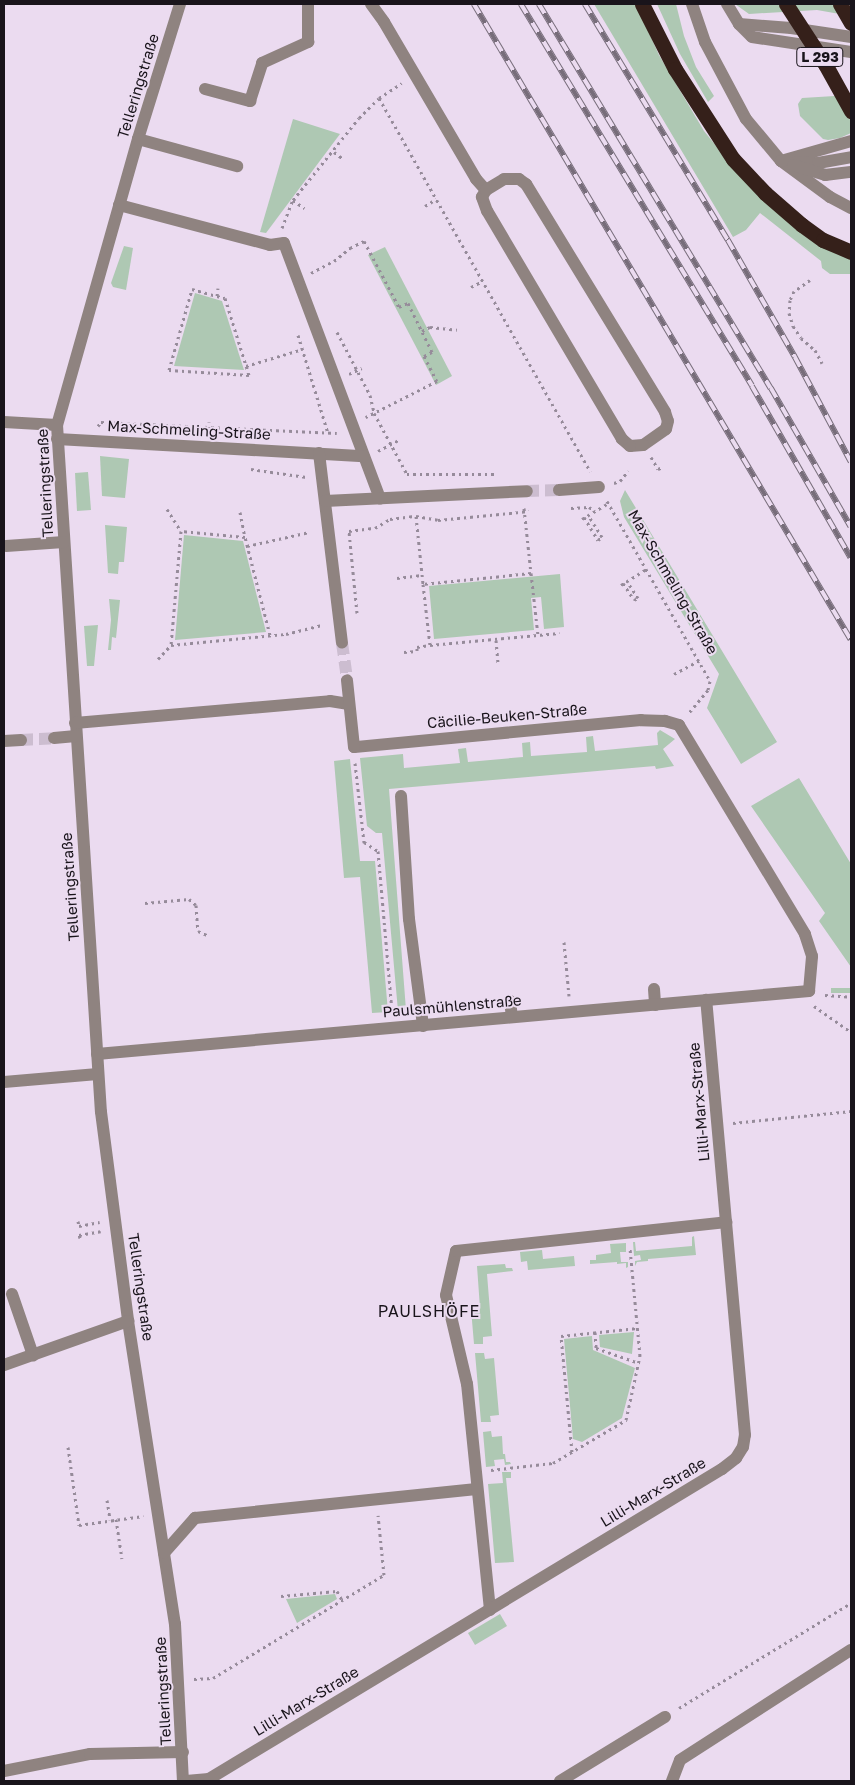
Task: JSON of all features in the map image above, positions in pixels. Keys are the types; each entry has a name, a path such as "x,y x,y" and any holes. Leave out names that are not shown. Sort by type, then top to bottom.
{"highway":[{"path":"642,4 675,69 733,159 765,193 802,225 824,240 851,252"},
{"name":"L 293","path":"786,4 825,64 851,111"},
{"path":"840,4 851,23"}],"street":[{"name":"Telleringstraße","path":"180,4 138,139 57,425 98,1074 128,1320 175,1624 185,1781"},
{"path":"204,89 250,102 262,63 308,42 308,4"},
{"path":"371,4 415,74 476,179 486,190"},
{"path":"692,4 705,42 724,82 746,119 781,161 830,197 851,208"},
{"path":"727,4 739,24 752,37 851,52"},
{"path":"739,24 791,28 851,37"},
{"path":"138,139 237,166"},
{"path":"781,161 851,141"},
{"path":"781,161 818,163 851,157"},
{"path":"781,161 825,175 851,172"},
{"path":"504,179 518,179 526,184 665,412 668,424 663,432 640,446 630,446 622,438 487,211 482,197 486,190 504,179"},
{"path":"119,205 270,245 284,243 380,499"},
{"path":"4,422 57,425"},
{"name":"Max-Schmeling-Straße","path":"58,439 364,456"},
{"path":"319,454 342,642"},
{"path":"559,490 599,487"},
{"path":"325,501 525,491"},
{"path":"6,546 64,542"},
{"path":"346,680 354,747"},
{"path":"75,723 330,700 350,704"},
{"name":"Cäcilie-Beuken-Straße","path":"354,747 641,720 665,721 679,725"},
{"path":"679,725 805,934 812,956 809,991"},
{"path":"54,738 76,736"},
{"path":"4,741 21,740"},
{"path":"401,796 409,919 423,1026"},
{"path":"654,989 655,1005"},
{"name":"Paulsmühlenstraße","path":"97,1054 809,991"},
{"path":"510,1000 512,1017"},
{"name":"Lilli-Marx-Straße","path":"185,1781 209,1779 722,1469 740,1452 746,1435 706,1000"},
{"path":"4,1082 98,1074"},
{"path":"490,1610 467,1384 446,1294 456,1251 726,1222"},
{"path":"12,1294 33,1355"},
{"path":"4,1365 128,1320"},
{"path":"164,1553 195,1518 477,1489"},
{"path":"672,1781 680,1760 851,1650"},
{"path":"560,1781 665,1716"},
{"path":"4,1770 90,1754 183,1752"}],"path":[{"path":"284,243 282,225 293,200 334,152 359,118 379,98 415,74"},
{"name":"Max-Schmeling-Straße","path":"379,98 608,503 700,660 710,681 708,690 679,725"},
{"path":"334,152 342,158"},
{"path":"425,206 436,199"},
{"path":"293,200 304,208"},
{"path":"87,441 101,422 328,433 353,429 374,412 436,381 424,356 432,352 408,303 398,307 364,241 350,248 334,261 311,273"},
{"path":"810,280 794,292 790,300 789,313 792,326 800,338 815,350 822,363"},
{"path":"471,287 483,281"},
{"path":"216,296 218,288"},
{"path":"192,289 216,296 225,298 249,374 169,370 192,289"},
{"path":"311,316 336,329 370,395 374,412 406,474 498,474"},
{"path":"296,326 328,433"},
{"path":"422,331 430,327 458,330"},
{"path":"246,366 303,348"},
{"path":"364,456 399,440"},
{"path":"599,487 620,481 628,471"},
{"path":"525,491 538,635"},
{"path":"588,515 602,538 598,540 582,518 608,503"},
{"path":"566,508 589,508 595,511"},
{"path":"158,658 171,644 180,531 167,509"},
{"path":"171,644 286,634 339,621 358,619 349,531 375,528 390,519 416,516 438,520 526,511"},
{"path":"240,512 270,635"},
{"path":"416,516 430,646"},
{"path":"180,531 245,537"},
{"path":"247,546 309,532"},
{"path":"628,581 638,598 634,600 622,584 647,570"},
{"path":"423,584 531,574"},
{"path":"397,578 422,575"},
{"path":"404,652 417,651 417,647 560,633"},
{"path":"496,640 498,664"},
{"path":"674,674 700,660"},
{"path":"354,747 364,842 378,851 393,1028"},
{"path":"145,903 189,899 196,905 198,930 209,936"},
{"path":"564,942 570,1012"},
{"path":"851,997 830,997 809,991 810,1003 851,1032"},
{"path":"717,1124 851,1111"},
{"path":"78,1221 79,1226 116,1224"},
{"path":"80,1238 79,1234 116,1224"},
{"path":"476,1471 553,1464 626,1420 639,1363 638,1328 628,1233"},
{"path":"572,1452 562,1336 638,1328"},
{"path":"594,1332 596,1348 639,1363"},
{"path":"68,1447 79,1525 158,1512"},
{"path":"178,1679 213,1678 384,1575 377,1499"},
{"path":"107,1500 110,1520"},
{"path":"116,1519 122,1559"},
{"path":"281,1596 337,1591 342,1600"},
{"path":"665,1716 851,1603"}],"green space":[{"path":"594,4 636,4 659,55 704,131 722,153 851,259 851,274 830,274 822,268 821,261 760,213 746,230 733,237"},
{"path":"657,4 676,4 684,36 696,67 714,96 708,102 680,54"},
{"path":"735,4 837,4 851,6 851,16 817,10 749,14"},
{"path":"851,95 851,133 840,138 823,139 800,116 798,104 802,98"},
{"path":"293,119 340,134 266,233 260,232"},
{"path":"124,246 133,248 126,290 113,287 111,283"},
{"path":"385,247 452,376 436,385 368,255"},
{"path":"195,293 222,301 244,370 174,366"},
{"path":"100,456 129,459 125,498 102,496"},
{"path":"88,472 91,510 77,511 75,473"},
{"path":"625,490 777,742 741,764 707,708 719,674 624,517 620,501"},
{"path":"105,525 127,527 124,562 119,562 118,574 108,573"},
{"path":"184,535 243,541 266,632 175,640"},
{"path":"560,574 564,627 544,629 541,597 531,598 534,630 434,639 429,586"},
{"path":"109,599 120,600 116,638 112,637 111,650 108,650 111,620"},
{"path":"98,625 94,666 87,666 84,626"},
{"path":"660,730 675,739 663,749 674,766 656,769 655,766 389,789 406,1010 398,1011 382,833 376,833 367,826 360,758 403,754 404,768 460,763 458,749 466,748 468,762 523,757 522,743 530,742 531,756 587,752 586,737 593,736 595,751 658,745 657,733"},
{"path":"350,759 360,861 375,861 388,1012 372,1013 360,877 344,878 334,761"},
{"path":"799,778 851,864 851,967 819,921 825,913 751,806"},
{"path":"831,988 851,988 851,993 831,993"},
{"path":"694,1236 696,1255 648,1259 648,1261 637,1262 635,1266 635,1261 641,1260 640,1255 634,1256 633,1242 635,1242 636,1251 692,1246 692,1237"},
{"path":"626,1243 626,1252 620,1252 621,1262 628,1262 628,1267 626,1268 626,1263 617,1264 617,1262 590,1264 590,1260 596,1260 596,1255 611,1253 610,1244"},
{"path":"542,1250 543,1259 574,1256 575,1266 528,1270 527,1261 521,1262 520,1252"},
{"path":"505,1264 506,1268 512,1268 513,1271 487,1274 492,1336 483,1337 483,1344 474,1344 471,1309 480,1308 477,1266"},
{"path":"634,1332 632,1354 600,1347 599,1335"},
{"path":"592,1336 593,1350 635,1368 622,1418 582,1442 573,1439 564,1339"},
{"path":"475,1353 484,1353 485,1359 494,1358 499,1415 490,1416 491,1422 481,1422"},
{"path":"491,1431 492,1437 502,1436 503,1454 505,1454 506,1462 511,1464 505,1465 504,1459 494,1460 495,1466 486,1467 483,1432"},
{"path":"502,1472 511,1472 511,1478 506,1478 514,1562 495,1563 488,1484 503,1483"},
{"path":"335,1594 337,1599 297,1623 286,1599"},
{"path":"500,1614 507,1626 475,1645 468,1633"}],"tunnel":[{"path":"527,491 559,490"},
{"path":"342,643 347,680"},
{"path":"21,740 54,738"}],"railway":[{"path":"474,4 851,640"},
{"path":"521,4 752,386 851,558"},
{"path":"539,4 771,388 851,527"},
{"path":"585,4 728,240 795,357 851,462"}],"district":[{"name":"PAULSHÖFE","path":"429,1311"}]}
